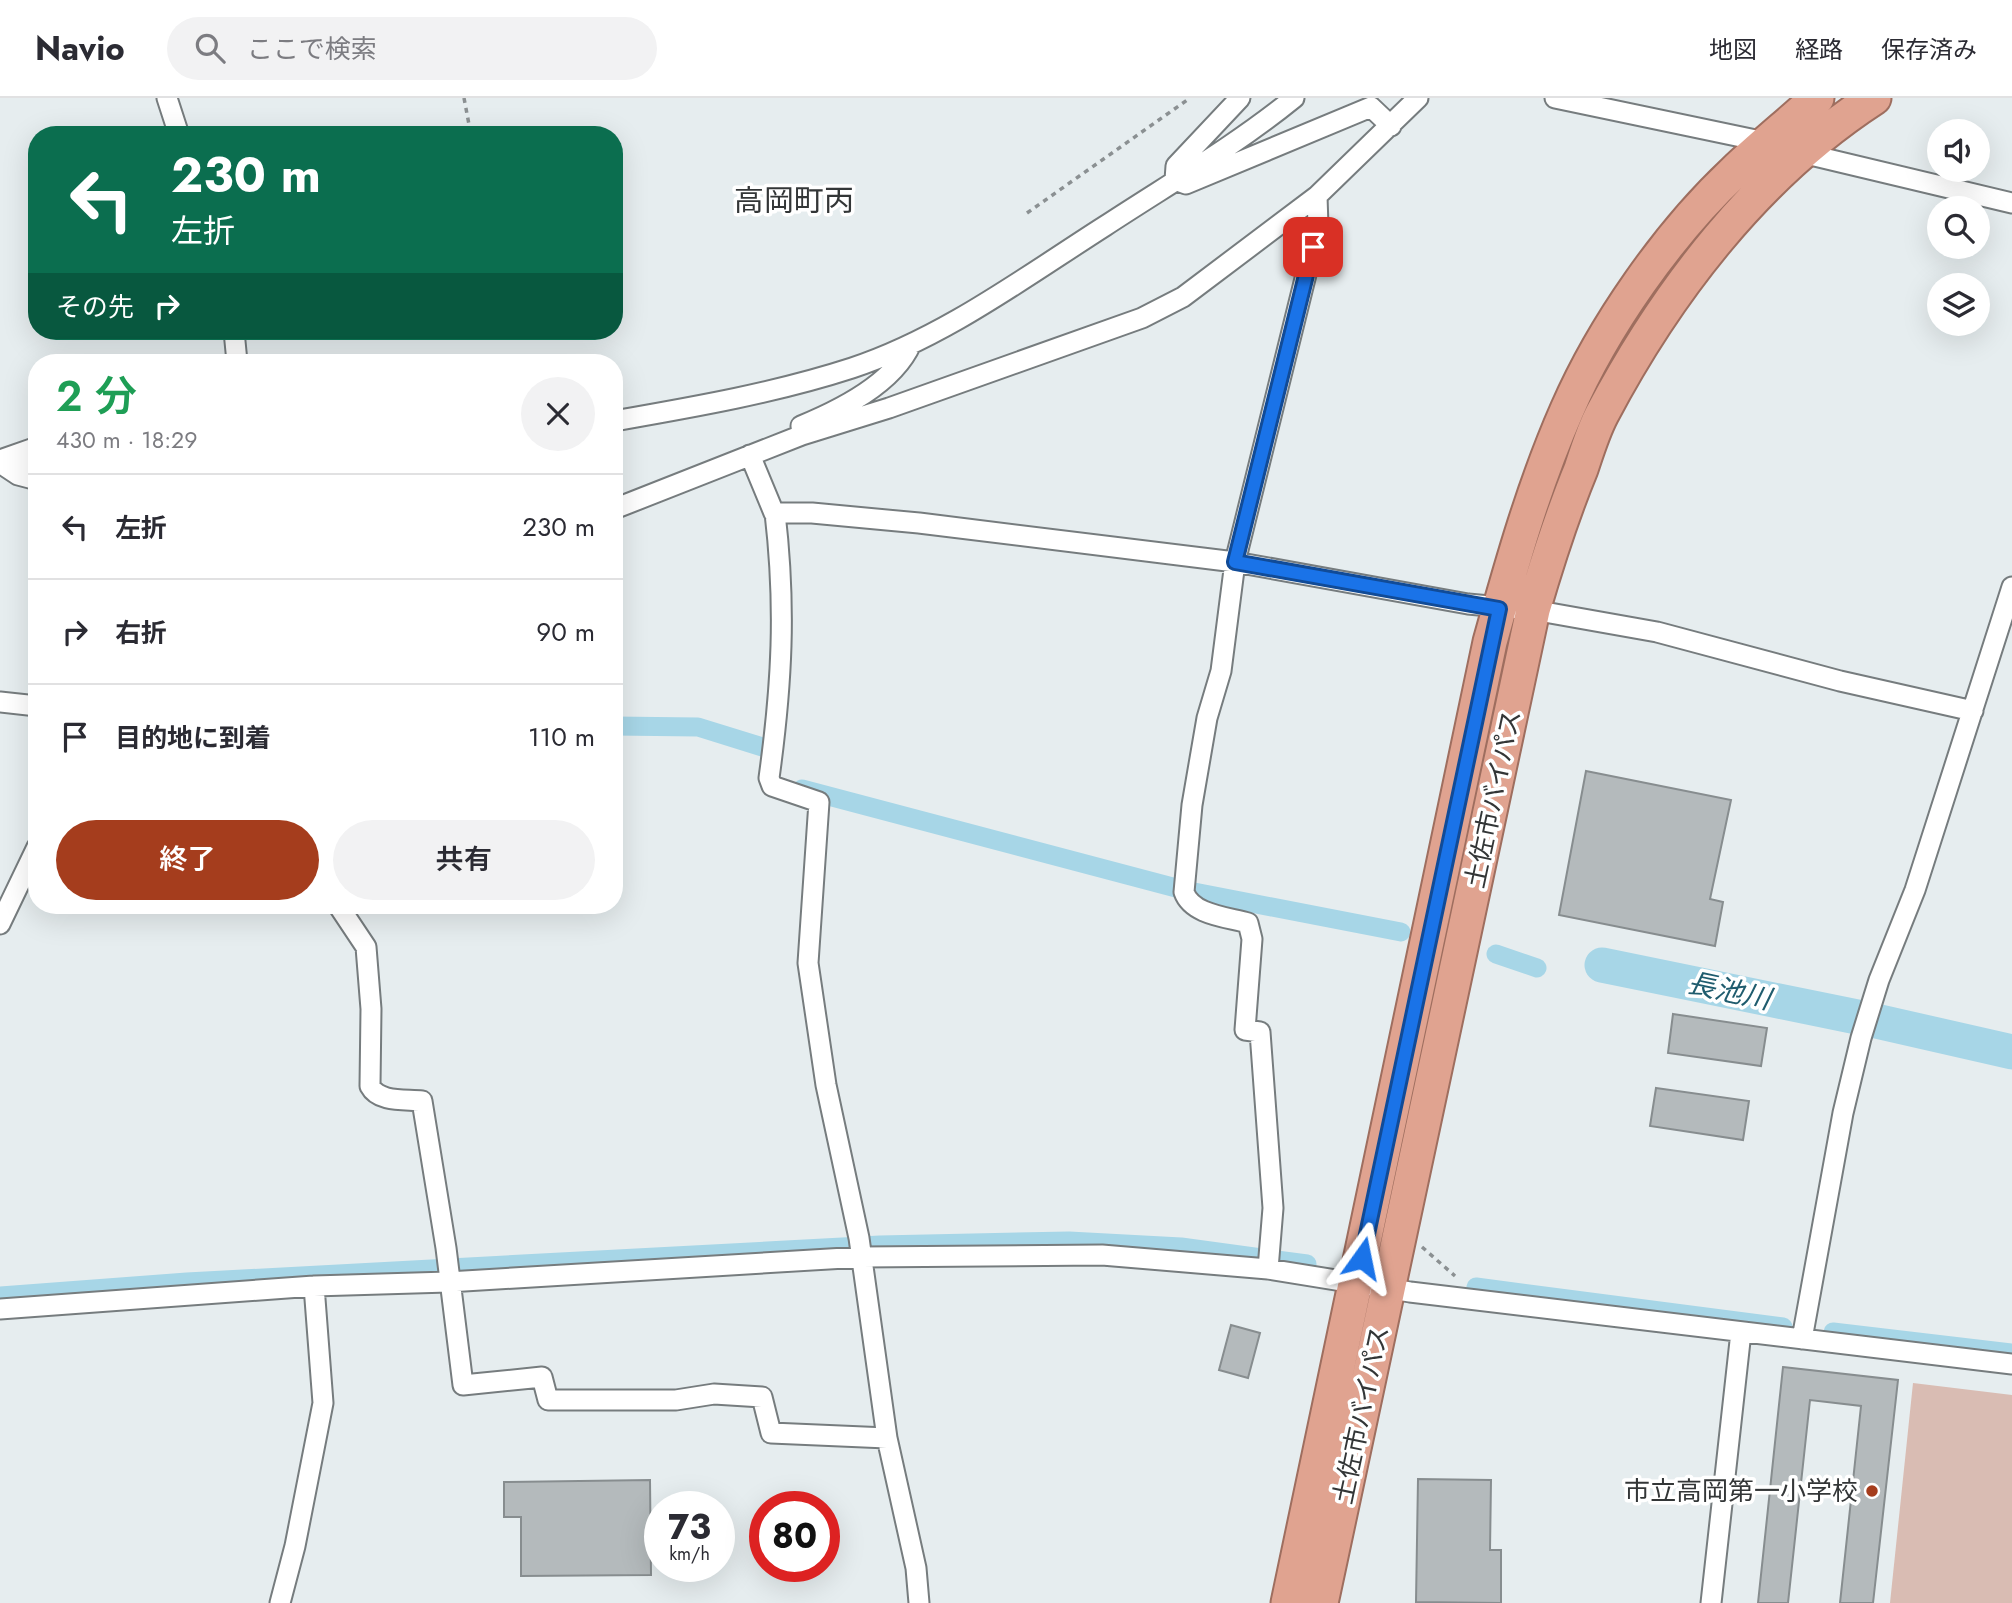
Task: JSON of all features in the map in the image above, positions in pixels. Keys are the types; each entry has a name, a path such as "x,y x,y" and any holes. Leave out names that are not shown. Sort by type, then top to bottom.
{"highway":[{"name":"土佐市バイパス","path":"1321,1603 1372,1286 1499,609 1524,524 1567,409 1619,314 1675,237 1732,174 1818,98"},
{"name":"土佐市バイパス","path":"1288,1603 1372,1286 1533,610 1556,532 1601,416 1653,328 1701,259 1755,197 1802,153 1874,98"}],"street":[{"path":"167,98 176,126"},
{"path":"1175,180 1176,166 1240,98"},
{"path":"623,419 744,397 852,368 911,344 966,314 1175,180 1262,124 1294,98"},
{"path":"623,505 802,435 889,408 1142,318 1183,297 1317,196 1418,98"},
{"path":"1555,98 1767,143 2012,202"},
{"path":"1175,180 1186,184 1371,107 1391,126"},
{"path":"1269,1260 1273,1208 1260,1032 1245,1030 1252,939 1248,923 1201,910 1191,903 1184,892 1192,805 1207,718 1221,671 1235,562 1318,226 1317,196"},
{"path":"802,435 801,426 849,406 905,358 911,344"},
{"path":"0,461 28,450"},
{"path":"750,455 775,513 784,624 781,694 769,778 772,786 820,802 808,963 826,1085 861,1250 887,1438 916,1568 919,1603"},
{"path":"0,461 28,463"},
{"path":"0,461 18,475 28,478"},
{"path":"775,513 812,513 919,523 1235,562 1499,609 1533,610 1657,632 1840,681 1973,711"},
{"path":"1802,1339 1843,1113 1861,1038 1879,979 1915,891 2012,587"},
{"path":"0,702 28,705"},
{"path":"0,924 28,866"},
{"path":"344,914 366,947 371,1009 370,1086 374,1094 381,1097 422,1101 463,1385 542,1377 548,1400 676,1399 714,1394 762,1397 771,1433 887,1438"},
{"path":"0,1308 448,1274 861,1250 1102,1255 1269,1260 1372,1286 2012,1364"},
{"path":"280,1603 295,1546 323,1403 314,1286"},
{"path":"1711,1603 1741,1332"}],"path":[{"path":"464,98 469,126"},
{"path":"1027,213 1191,98"},
{"path":"1420,1245 1452,1276 1466,1278"}],"shaded area":[{"path":"1913,1383 2012,1395 2012,1603 1890,1603"}],"building":[{"path":"1586,771 1731,800 1710,899 1723,902 1715,946 1559,915"},
{"path":"1673,1014 1767,1028 1761,1066 1668,1053"},
{"path":"1656,1088 1749,1101 1743,1140 1650,1126"},
{"path":"1231,1325 1260,1333 1248,1378 1219,1370"},
{"path":"1783,1367 1898,1380 1873,1603 1840,1603 1861,1406 1810,1400 1788,1603 1758,1603"},
{"path":"1418,1479 1491,1480 1490,1550 1501,1550 1501,1603 1416,1602"},
{"path":"650,1480 650,1491 644,1491 644,1575 521,1576 521,1517 504,1517 504,1482"}],"waterway":[{"path":"623,726 698,727 769,749"},
{"path":"802,789 1180,889"},
{"path":"1189,891 1401,932"},
{"path":"1496,954 1537,968"},
{"name":"長池川","path":"1602,965 1857,1017"},
{"name":"長池川","path":"1876,1021 2012,1052"},
{"path":"0,1296 187,1282 880,1245 1069,1241 1181,1247 1307,1264"},
{"path":"1476,1287 1783,1327"},
{"path":"1833,1332 2012,1353"}],"place":[{"name":"市立高岡第一小学校","path":"1872,1491"}],"district":[{"name":"高岡町丙","path":"794,200"}],"route":[{"path":"1313,247 1235,562 1499,609 1362,1258"}]}
